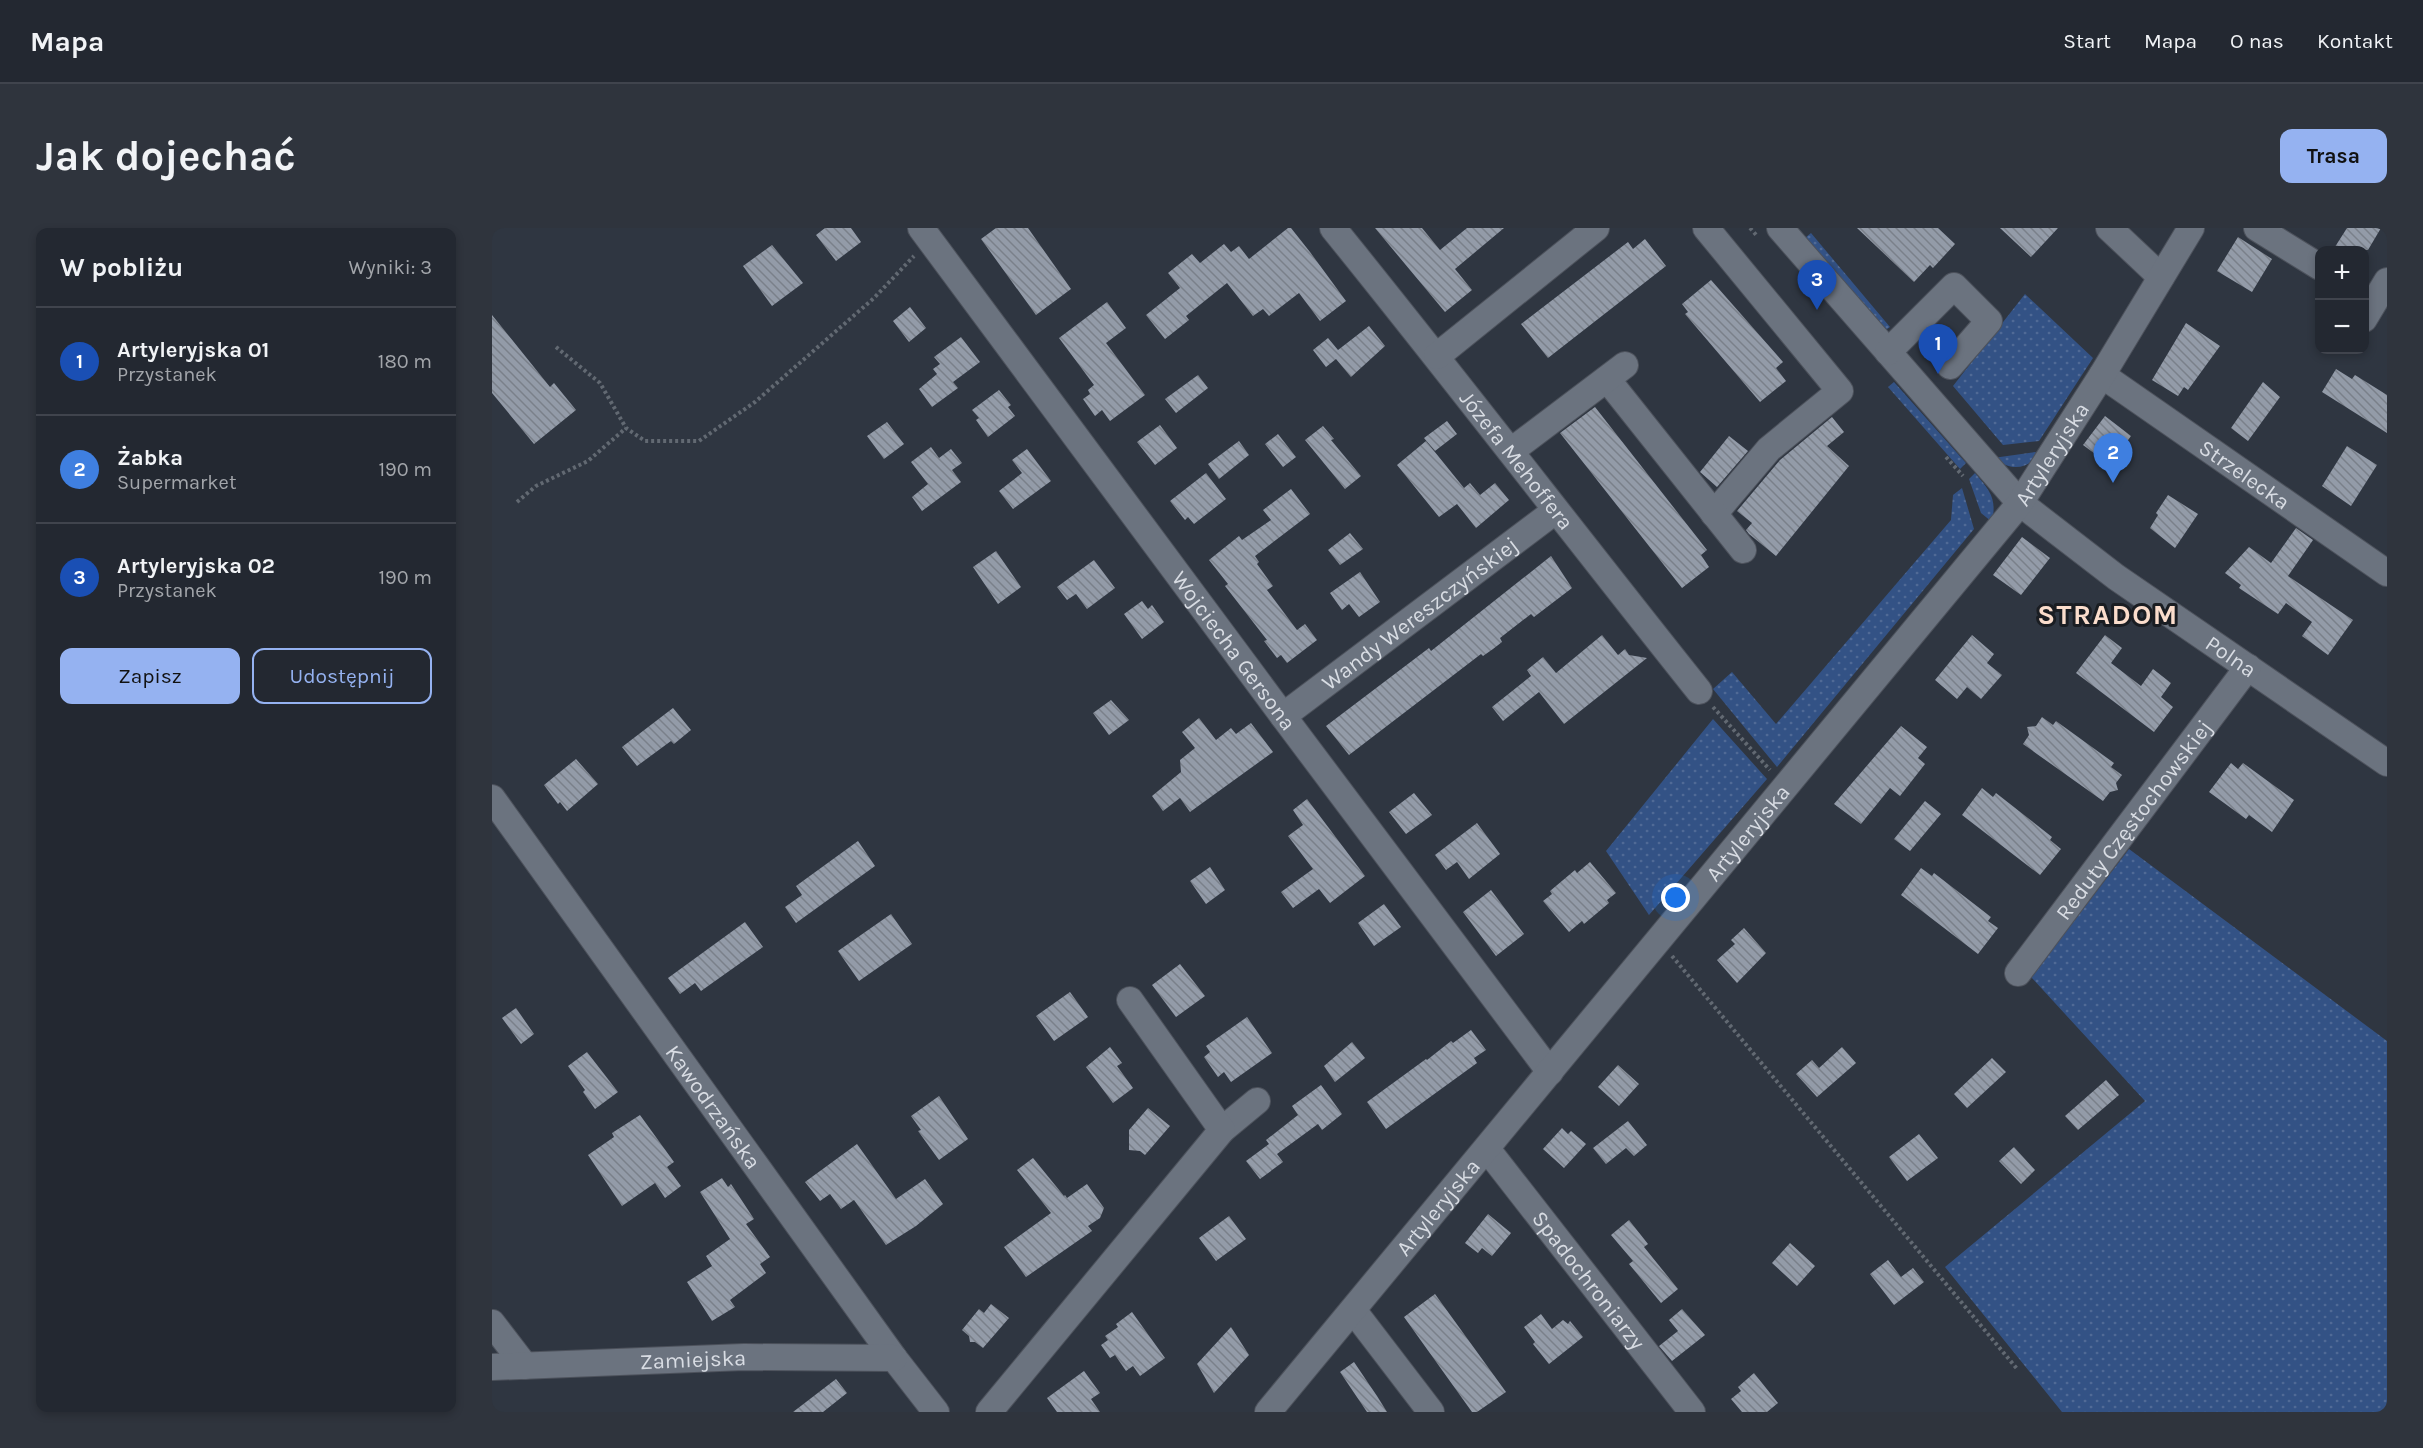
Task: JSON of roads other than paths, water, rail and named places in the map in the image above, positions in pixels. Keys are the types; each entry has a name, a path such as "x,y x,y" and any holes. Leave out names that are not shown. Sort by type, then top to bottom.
{"street":[{"name":"Józefa Mehoffera","path":"1333,228 1437,356 1699,691"},
{"path":"1437,356 1596,228"},
{"path":"1706,228 1840,391 1769,449 1714,514"},
{"path":"2109,228 2161,277"},
{"name":"Artyleryjska","path":"1268,1412 2020,503 2102,375 2191,228"},
{"path":"2257,228 2315,264"},
{"name":"Polna","path":"1789,231 1888,352 2020,503 2116,577 2387,763"},
{"name":"Wojciecha Gersona","path":"926,232 1283,716 1550,1072"},
{"path":"1888,352 1954,286 1989,321 1950,366"},
{"path":"1511,451 1616,372 1714,514 1743,550"},
{"name":"Strzelecka","path":"2102,375 2387,573"},
{"name":"Wandy Wereszczyńskiej","path":"1283,716 1556,511"},
{"name":"Reduty Częstochowskiej","path":"2018,973 2248,667"},
{"name":"Kawodrzańska","path":"492,798 894,1358 936,1412"},
{"path":"1130,1000 1222,1130"},
{"path":"989,1412 1222,1130 1257,1101"},
{"name":"Spadochroniarzy","path":"1487,1149 1692,1412"},
{"path":"1353,1310 1431,1412"},
{"path":"492,1323 525,1366"},
{"name":"Zamiejska","path":"492,1367 744,1357 894,1358"}],"place":[{"name":"Artyleryjska 02","path":"1817,310"},
{"name":"Artyleryjska 01","path":"1938,374"},
{"name":"Żabka","path":"2113,483"}],"district":[{"name":"STRADOM","path":"2108,614"}]}
